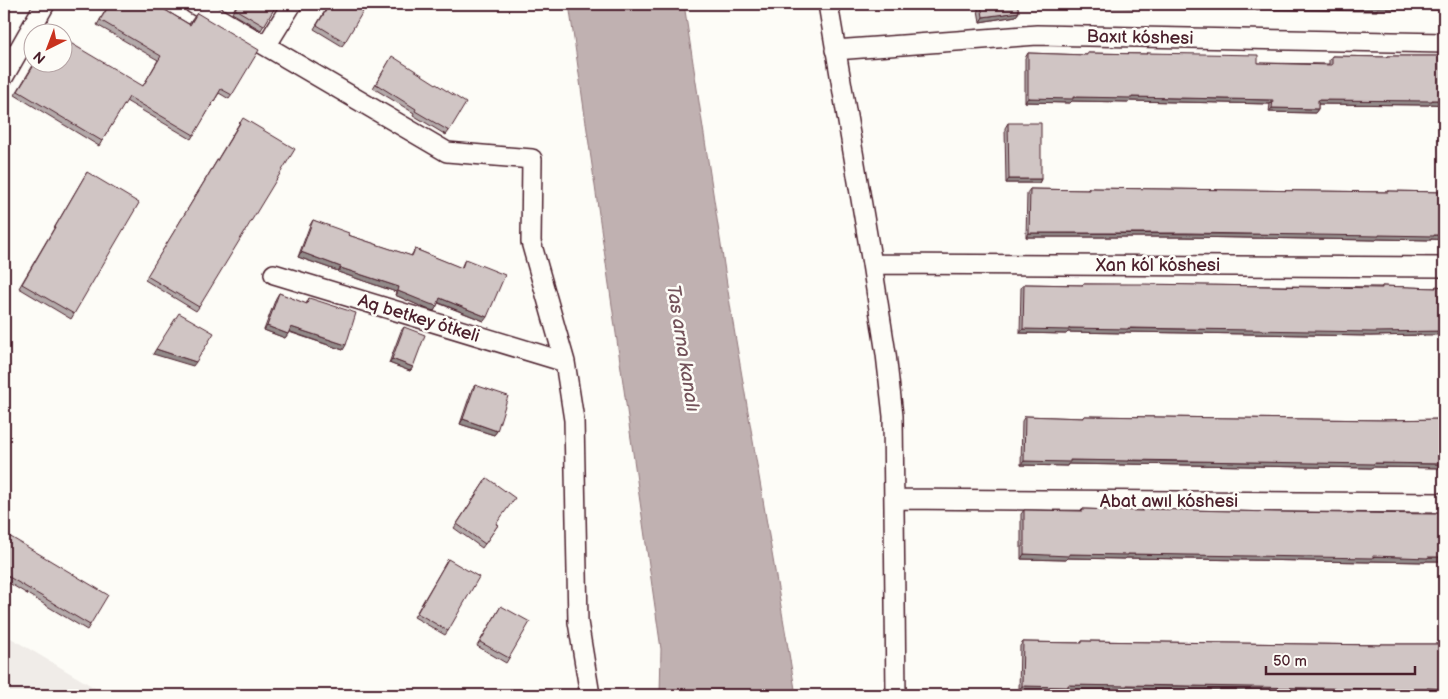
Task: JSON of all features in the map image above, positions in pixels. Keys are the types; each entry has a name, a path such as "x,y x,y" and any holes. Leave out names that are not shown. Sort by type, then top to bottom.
{"street":[{"path":"4,76 45,4"},
{"path":"194,4 447,152 532,159 531,242 565,362 574,420 578,622 590,695"},
{"path":"266,46 292,4"},
{"path":"828,4 872,264 886,354 893,416 896,695"},
{"name":"Baxıt kóshesi","path":"835,50 1037,36 1444,43"},
{"name":"Xan kól kóshesi","path":"872,264 1444,266"},
{"name":"Aq betkey ótkeli","path":"274,274 565,362"},
{"name":"Abat awıl kóshesi","path":"894,499 1444,503"}],"shaded area":[{"path":"4,634 107,695 4,695"}],"water":[{"name":"Tas arna kanalı","path":"569,4 684,4 732,317 796,695 660,695 661,649"}],"building":[{"path":"110,4 155,4 190,25 197,13 259,50 232,95 221,89 194,135 129,97 102,141 18,91 30,72 72,72 72,44 143,86 161,56 100,20"},
{"path":"238,4 277,4 264,26 235,9"},
{"path":"330,4 361,4 365,8 345,42 317,25"},
{"path":"981,4 1017,4 1019,12 983,17"},
{"path":"1179,4 1444,4 1444,6 1380,5"},
{"path":"1028,53 1258,55 1258,63 1332,65 1332,56 1444,56 1444,100 1318,100 1318,109 1272,108 1273,100 1132,97 1028,98"},
{"path":"392,56 466,103 449,131 415,111 416,109 376,84"},
{"path":"243,118 295,149 199,307 147,276"},
{"path":"1008,123 1041,123 1041,179 1009,179"},
{"path":"87,172 139,203 74,314 22,284"},
{"path":"1089,188 1444,191 1444,235 1029,233 1030,189 1089,190"},
{"path":"313,220 349,233 348,235 412,256 415,249 462,268 465,259 505,275 487,317 440,298 437,306 430,304 398,291 399,287 341,268 301,252"},
{"path":"1024,284 1382,288 1382,286 1436,288 1436,286 1444,287 1444,331 1023,329"},
{"path":"279,293 307,304 309,298 356,313 346,345 291,327 288,334 267,326"},
{"path":"179,313 214,333 196,362 156,349"},
{"path":"404,327 425,335 413,367 392,359"},
{"path":"475,385 508,396 497,431 463,419"},
{"path":"1025,416 1084,418 1084,416 1383,420 1444,419 1444,464 1129,460 1024,461"},
{"path":"487,478 515,498 496,524 498,525 485,544 457,524"},
{"path":"1083,509 1444,513 1444,557 1373,556 1373,558 1128,554 1069,554 1069,556 1024,554 1024,510 1083,511"},
{"path":"4,533 108,595 90,625 4,574"},
{"path":"448,559 479,577 448,631 417,613"},
{"path":"501,606 530,622 509,658 480,642"},
{"path":"1082,641 1381,645 1444,644 1444,689 1127,685 1022,686 1023,642 1082,643"}]}
